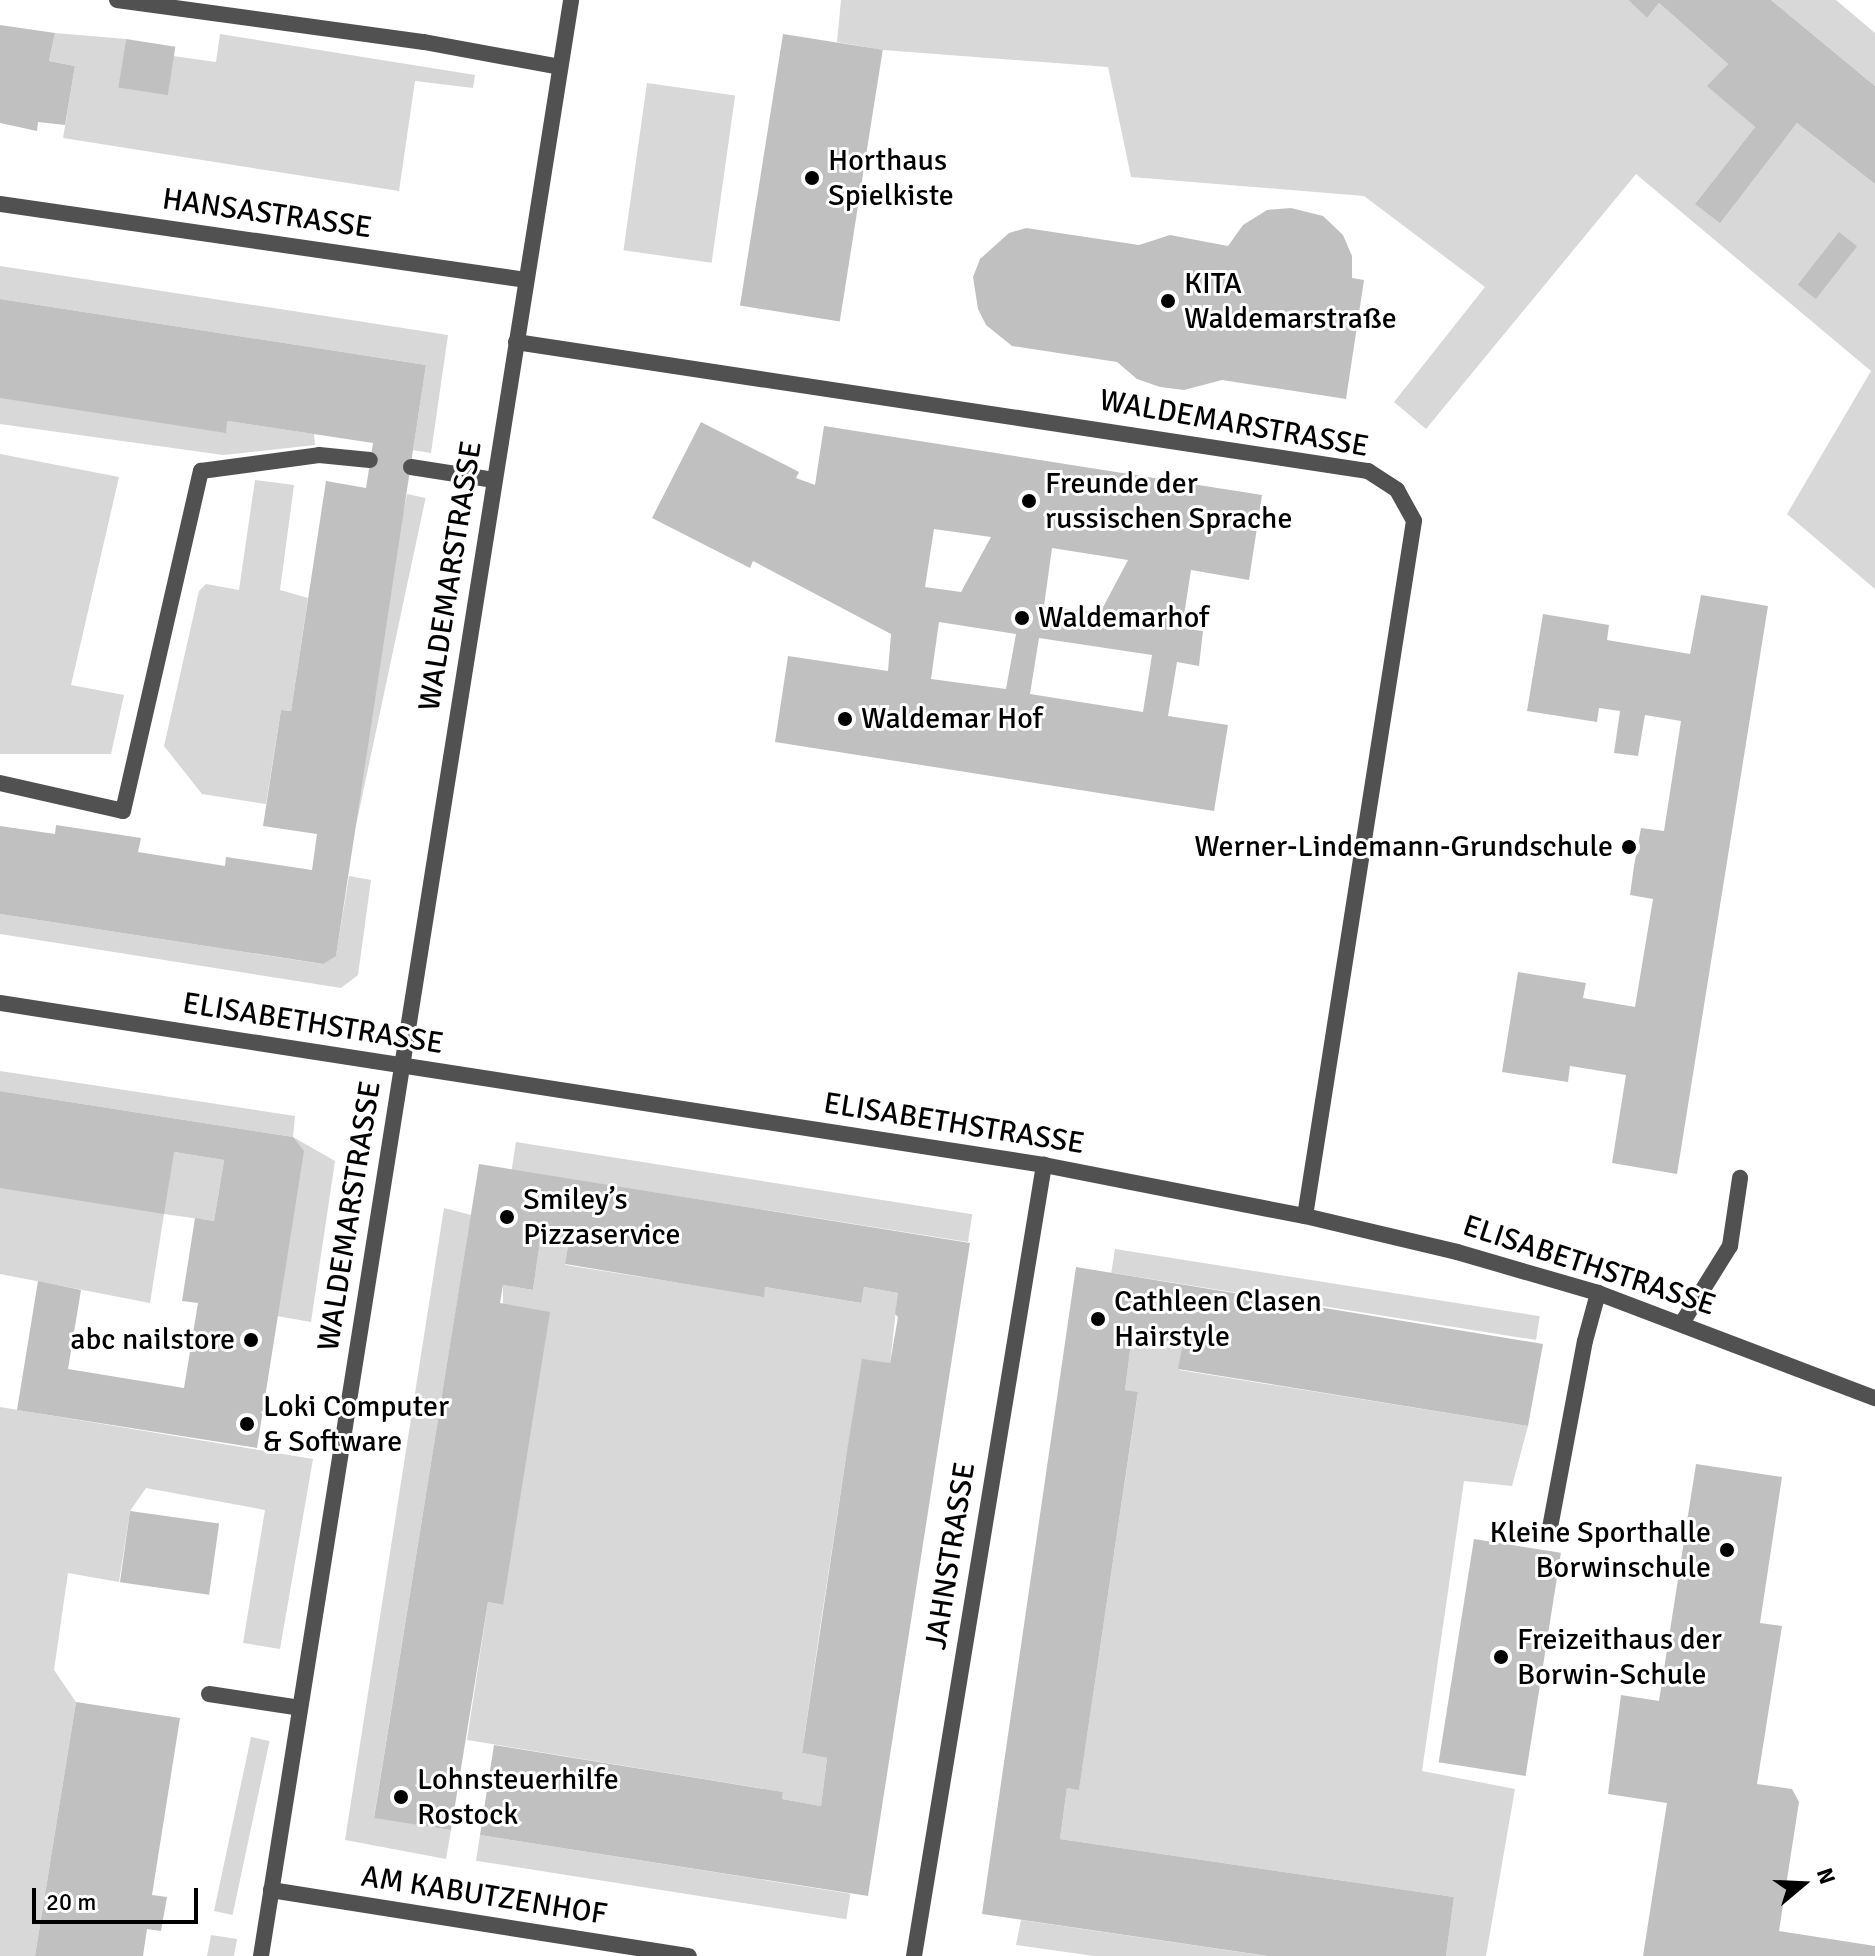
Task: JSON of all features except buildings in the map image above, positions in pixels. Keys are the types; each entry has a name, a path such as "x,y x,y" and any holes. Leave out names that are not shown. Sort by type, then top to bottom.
{"street":[{"path":"117,0 424,42 560,67"},
{"name":"WALDEMARSTRASSE","path":"261,1956 571,0"},
{"name":"HANSASTRASSE","path":"0,204 526,280"},
{"name":"WALDEMARSTRASSE","path":"516,342 1368,471 1397,490 1414,521 1305,1216"},
{"path":"0,783 123,811 201,471 319,455 370,460"},
{"path":"411,467 494,480"},
{"name":"ELISABETHSTRASSE","path":"0,1003 1044,1165 1305,1216 1457,1252 1598,1293 1875,1398"},
{"name":"JAHNSTRASSE","path":"914,1956 1044,1165"},
{"path":"1682,1323 1730,1246 1740,1178"},
{"path":"1549,1533 1585,1341 1598,1293"},
{"path":"209,1694 300,1708"},
{"name":"AM KABUTZENHOF","path":"271,1890 689,1956"}],"shaded area":[{"path":"841,0 1628,0 1647,18 1659,3 1728,64 1708,86 1755,127 1695,204 1779,146 1797,123 1875,184 1875,589 1787,514 1871,371 1636,174 1426,429 1394,402 1485,287 1364,196 1131,177 1108,67 883,50 837,42"},
{"path":"1771,0 1836,0 1875,33 1875,86"},
{"path":"55,33 126,39 119,87 167,95 173,56 216,62 220,34 475,75 473,88 415,81 399,191 63,138 75,66 49,61"},
{"path":"647,83 735,95 712,263 623,250"},
{"path":"0,266 448,335 431,453 413,450 426,365 0,299"},
{"path":"0,387 314,434 315,445 223,455 0,424"},
{"path":"0,454 119,477 71,685 124,695 111,754 0,754"},
{"path":"255,480 294,485 280,590 308,598 291,711 281,710 266,804 202,794 164,746 199,591 206,584 239,590"},
{"path":"407,494 426,498 353,839 334,835"},
{"path":"349,876 371,880 358,975 341,988 0,934 0,914 322,964 336,955"},
{"path":"0,1071 295,1116 293,1137 0,1091"},
{"path":"293,1137 335,1161 311,1322 277,1316"},
{"path":"516,1142 972,1214 968,1242 512,1170"},
{"path":"174,1152 224,1160 214,1221 164,1214 150,1303 0,1274 0,1188"},
{"path":"444,1208 471,1215 374,1817 451,1830 446,1859 345,1840"},
{"path":"540,1242 568,1246 565,1265 763,1296 765,1287 860,1303 864,1287 898,1293 890,1363 846,1457 820,1628 802,1753 827,1758 821,1806 782,1799 783,1792 467,1740 488,1602 502,1605 503,1285 533,1290"},
{"path":"1115,1249 1540,1316 1536,1340 1111,1273"},
{"path":"1132,1336 1183,1343 1179,1370 1528,1426 1512,1486 1464,1481 1422,1771 1515,1789 1486,1956 1446,1956 1454,1897 1060,1839 1067,1788 1079,1789 1138,1393 1125,1390"},
{"path":"0,1407 313,1459 280,1649 243,1643 265,1510 146,1488 130,1511 119,1582 68,1573 54,1670 76,1702 35,1956 0,1956"},
{"path":"251,1737 270,1741 233,1915 214,1911"},
{"path":"480,1835 850,1894 846,1919 476,1861"},
{"path":"1021,1920 1267,1956 1094,1956 1016,1945"},
{"path":"211,1935 237,1939 234,1956 207,1956"}],"place":[{"name":"Horthaus Spielkiste","path":"812,178"},
{"name":"KITA Waldemarstraße","path":"1168,301"},
{"name":"Freunde der russischen Sprache","path":"1029,501"},
{"name":"Waldemarhof","path":"1022,618"},
{"name":"Waldemar Hof","path":"845,719"},
{"name":"Werner-Lindemann-Grundschule","path":"1629,847"},
{"name":"Smiley’s Pizzaservice","path":"507,1217"},
{"name":"Cathleen Clasen Hairstyle","path":"1098,1319"},
{"name":"abc nailstore","path":"251,1340"},
{"name":"Loki Computer & Software","path":"247,1424"},
{"name":"Kleine Sporthalle Borwinschule","path":"1727,1550"},
{"name":"Freizeithaus der Borwin-Schule","path":"1501,1657"},
{"name":"Lohnsteuerhilfe Rostock","path":"401,1797"}]}
